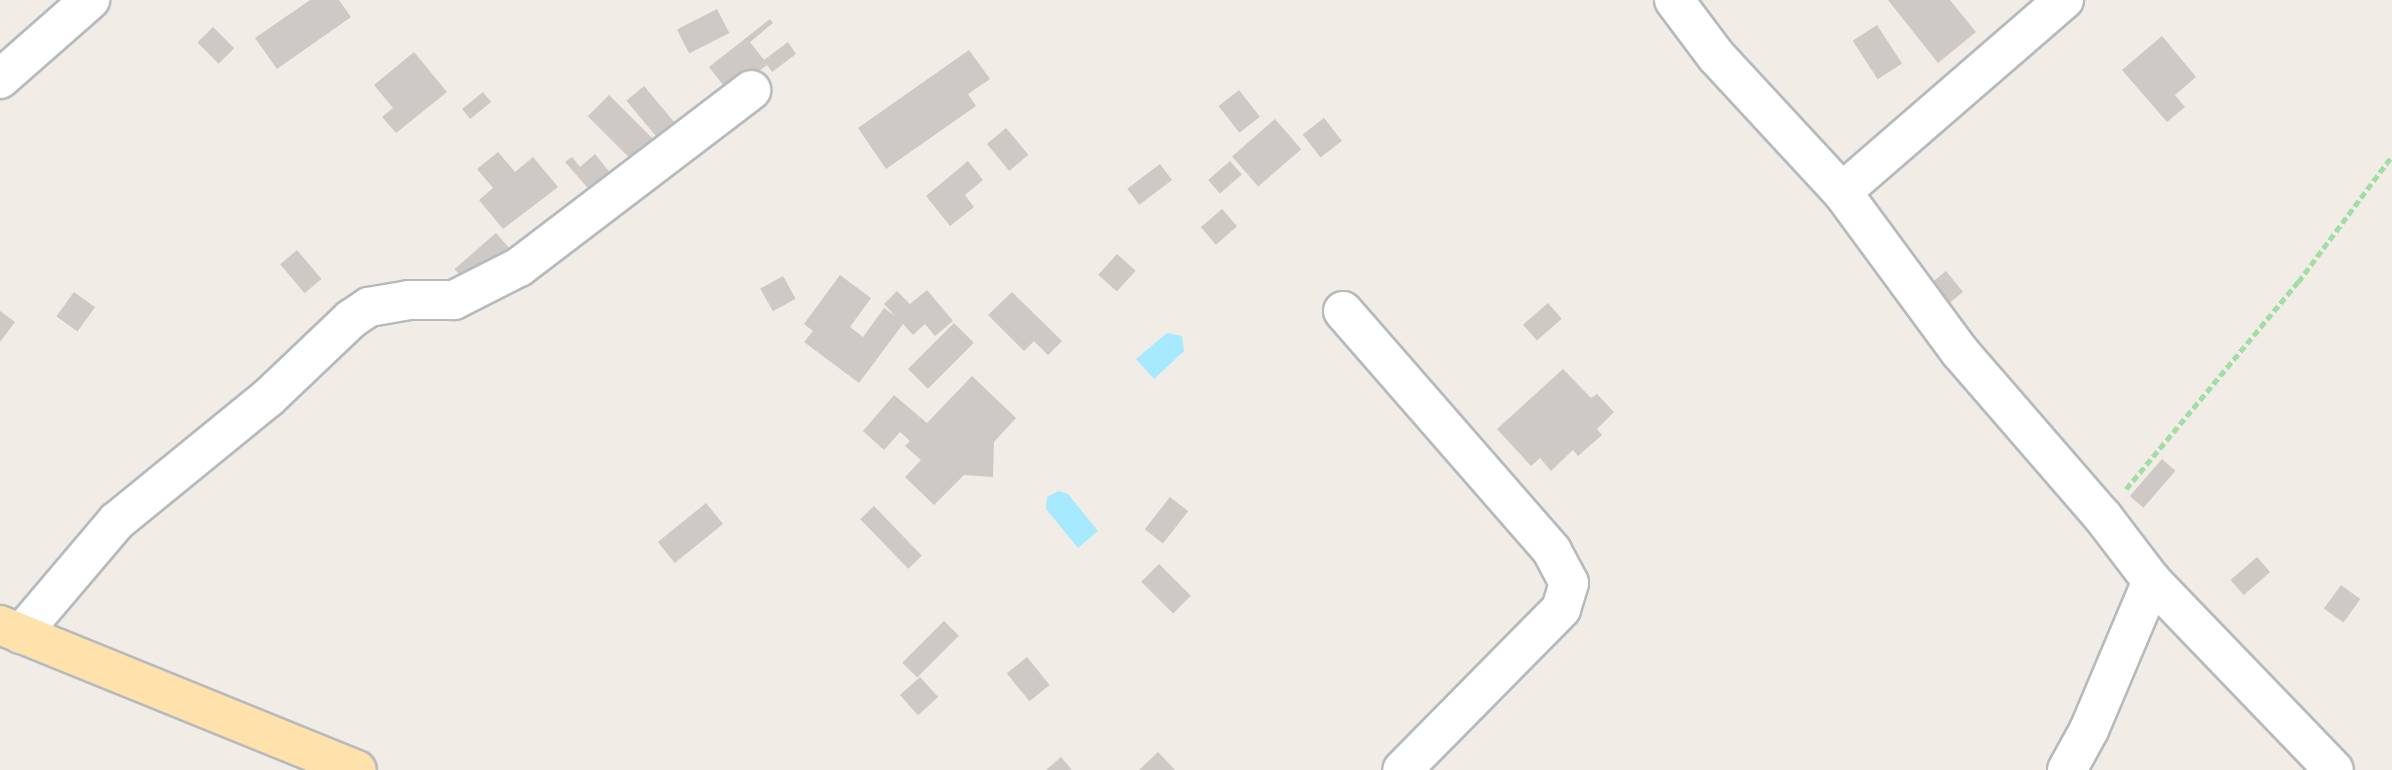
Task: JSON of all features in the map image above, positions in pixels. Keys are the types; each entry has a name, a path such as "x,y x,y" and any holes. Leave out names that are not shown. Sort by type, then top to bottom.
{"main road":[{"path":"11,629 357,770"}],"street":[{"path":"0,79 90,0"},
{"path":"1674,0 1716,56 1842,192 1960,352 2103,517 2152,581 2334,770"},
{"path":"1842,192 2064,0"},
{"path":"11,629 117,521 268,398 351,319 369,307 409,300 454,300 519,268 751,90"},
{"path":"1343,311 1552,551 1569,583 1561,609 1402,770"},
{"path":"2067,770 2090,730 2152,581"}],"path":[{"path":"2103,517 2298,282 2392,156"}],"water":[{"path":"1167,333 1182,336 1184,351 1154,379 1136,359"},
{"path":"1059,491 1068,494 1098,531 1078,548 1046,509 1047,497"}],"building":[{"path":"310,0 339,0 351,17 277,69 255,38"},
{"path":"1888,0 1950,0 1976,32 1938,63"},
{"path":"717,9 729,33 689,53 677,29"},
{"path":"770,19 773,23 750,42 764,60 788,42 796,54 772,72 767,65 730,94 709,67"},
{"path":"1877,25 1902,64 1878,79 1853,41"},
{"path":"213,27 234,48 219,64 197,43"},
{"path":"2162,36 2196,77 2175,95 2185,107 2167,122 2122,70"},
{"path":"969,50 990,79 968,94 976,106 886,169 858,128"},
{"path":"414,52 447,92 396,133 382,117 393,108 374,85"},
{"path":"644,86 679,128 662,143 626,101"},
{"path":"1239,90 1260,117 1239,133 1219,106"},
{"path":"483,92 491,102 470,119 462,109"},
{"path":"609,95 657,143 636,164 588,116"},
{"path":"1324,118 1342,141 1321,157 1303,135"},
{"path":"1275,119 1301,149 1258,187 1232,156"},
{"path":"1006,128 1028,155 1009,171 987,144"},
{"path":"498,152 515,172 533,157 558,187 503,229 479,200 493,188 477,169"},
{"path":"595,154 619,184 593,194 565,162 572,157 580,167"},
{"path":"968,161 983,180 965,195 974,207 950,226 926,196"},
{"path":"1230,161 1242,175 1220,194 1208,180"},
{"path":"1160,164 1172,180 1139,205 1127,189"},
{"path":"1222,209 1237,226 1216,245 1201,227"},
{"path":"496,233 514,254 473,290 454,269"},
{"path":"297,250 321,279 305,293 280,264"},
{"path":"1117,254 1136,271 1117,292 1098,275"},
{"path":"1946,271 1963,292 1944,307 1927,286"},
{"path":"840,275 871,298 850,327 863,337 884,308 895,316 884,304 897,291 910,304 927,290 953,321 935,336 925,324 913,335 903,324 859,383 804,342 813,331 804,324"},
{"path":"783,276 796,299 773,311 760,289"},
{"path":"74,292 95,307 77,332 56,316"},
{"path":"1012,292 1062,341 1048,355 1034,341 1024,351 988,315"},
{"path":"1548,303 1562,319 1537,340 1523,325"},
{"path":"0,311 15,322 0,342"},
{"path":"954,323 974,343 928,389 908,369"},
{"path":"1563,369 1591,398 1597,394 1614,412 1597,429 1602,435 1578,456 1573,450 1551,471 1540,458 1531,466 1497,429"},
{"path":"972,376 1016,418 994,442 993,477 964,475 934,505 905,477 921,460 905,446 910,441 900,432 884,450 863,431 894,395 927,423"},
{"path":"2162,459 2176,471 2143,508 2130,496"},
{"path":"1170,497 1188,511 1163,543 1145,529"},
{"path":"706,503 723,524 675,563 658,542"},
{"path":"874,506 922,556 908,569 860,519"},
{"path":"2257,557 2270,572 2244,595 2231,580"},
{"path":"1159,564 1191,596 1173,613 1141,582"},
{"path":"2341,585 2360,599 2343,623 2324,608"},
{"path":"944,621 959,636 917,678 902,663"},
{"path":"1027,657 1050,685 1029,701 1007,673"},
{"path":"920,677 938,697 918,715 900,695"},
{"path":"1158,752 1175,770 1139,770"},
{"path":"1061,757 1072,770 1046,770"}]}
